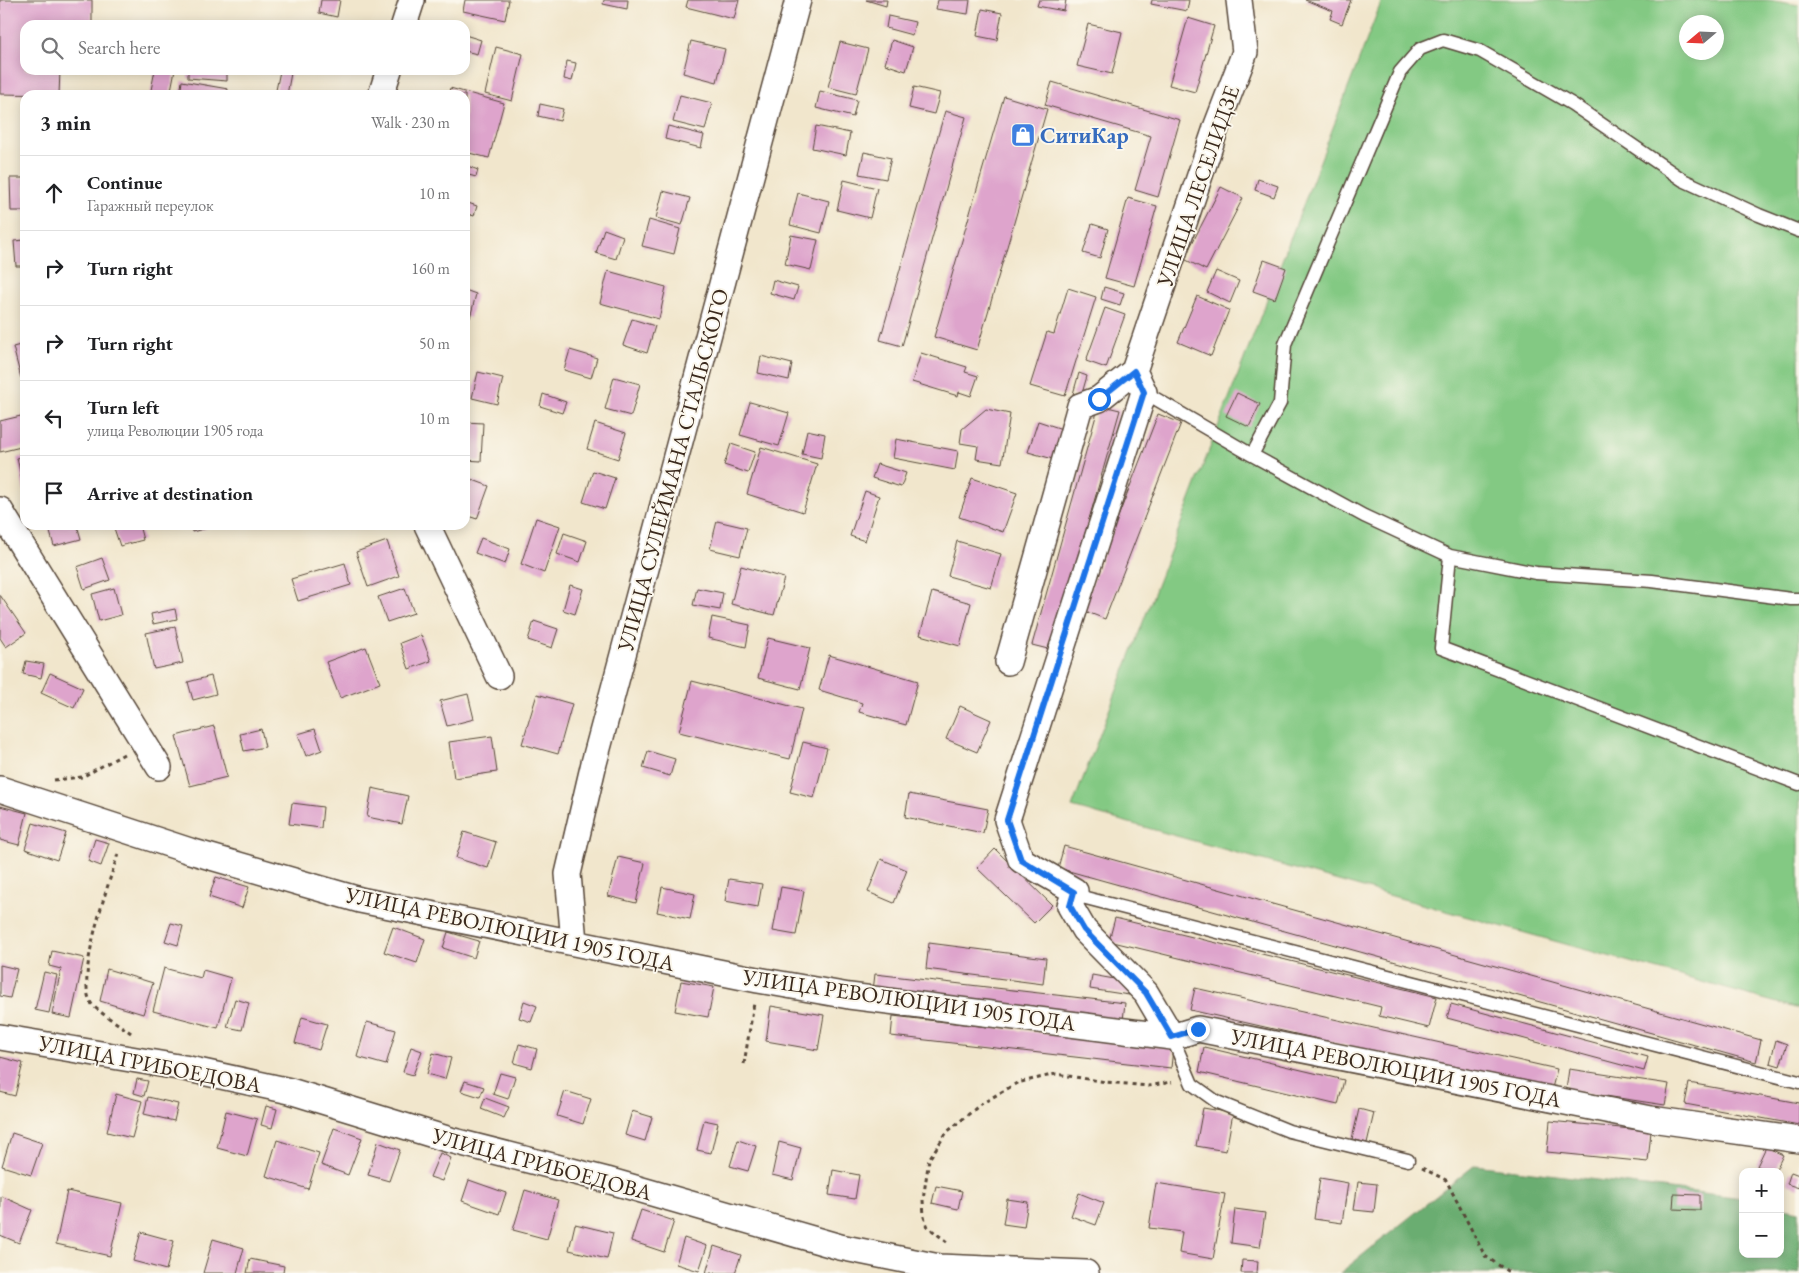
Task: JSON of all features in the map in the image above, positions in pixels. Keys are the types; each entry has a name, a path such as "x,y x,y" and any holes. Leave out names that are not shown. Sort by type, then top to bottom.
{"street":[{"path":"406,20 412,0"},
{"name":"УЛИЦА СУЛЕЙМАНА СТАЛЬСКОГО","path":"574,942 568,874 597,754 798,0"},
{"name":"УЛИЦА ЛЕСЕЛИДЗЕ","path":"1074,892 1021,860 1007,820 1217,125 1246,52 1239,0"},
{"path":"383,90 387,75"},
{"path":"1008,662 1080,406 1139,382"},
{"path":"0,510 159,767"},
{"path":"429,530 499,676"},
{"name":"УЛИЦА РЕВОЛЮЦИИ 1905 ГОДА","path":"11,793 190,851 360,900 758,980 849,996 1172,1037 1198,1029 1651,1119 1799,1140"},
{"path":"1074,892 1070,906 1084,930 1146,993 1172,1037"},
{"name":"УЛИЦА ГРИБОЕДОВА","path":"0,1037 184,1068 290,1091 450,1140 607,1180 840,1247 939,1267 1086,1273"}],"lane":[{"path":"1252,455 1280,403 1285,344 1400,72 1420,49 1443,40 1480,51 1572,104 1683,180 1799,231"},
{"path":"1139,382 1252,455 1364,516 1450,556 1536,573 1652,581 1799,599"},
{"path":"1450,556 1441,648 1799,784"},
{"path":"1074,892 1086,898 1799,1082"},
{"path":"1172,1037 1192,1084 1217,1102 1289,1131 1408,1160"}],"path":[{"path":"11,793 44,780 82,777 99,769 143,742"},
{"path":"125,829 90,950 87,986 91,1003 137,1038"},
{"path":"744,1064 758,980"},
{"path":"953,1247 928,1227 924,1217 923,1200 929,1159 947,1132 981,1104 1017,1083 1056,1074 1148,1086 1189,1079"},
{"path":"1408,1160 1446,1180 1485,1256 1510,1273"}],"green space":[{"path":"1382,0 1768,0 1799,5 1799,1009 1072,807"},
{"path":"1475,1165 1739,1198 1739,1258 1784,1258 1784,1208 1799,1211 1799,1273 1340,1273"}],"building":[{"path":"0,0 92,0 92,20 20,20 20,75 60,75 59,90 20,90 20,94 0,94"},
{"path":"321,0 340,0 337,17 319,13"},
{"path":"465,0 509,0 505,20 463,11"},
{"path":"604,0 628,0 627,9 603,4"},
{"path":"688,0 739,0 734,19 686,7"},
{"path":"866,0 887,0 886,6"},
{"path":"938,0 970,0 968,14 936,9"},
{"path":"1039,0 1066,0 1064,11 1037,6"},
{"path":"1152,0 1189,0 1187,11 1151,4"},
{"path":"1305,0 1351,0 1342,24 1330,19 1333,11"},
{"path":"982,9 1002,13 997,40 977,36"},
{"path":"888,16 915,22 912,35 886,28"},
{"path":"1188,18 1214,26 1195,92 1169,85"},
{"path":"1088,24 1122,32 1112,74 1077,66"},
{"path":"470,37 481,40 477,54 470,52"},
{"path":"892,40 913,47 906,71 885,64"},
{"path":"691,41 725,49 717,82 683,73"},
{"path":"840,42 868,49 856,94 828,87"},
{"path":"496,47 523,54 512,101 485,94"},
{"path":"567,61 576,63 572,81 564,79"},
{"path":"154,75 174,75 171,90 151,90"},
{"path":"188,75 227,75 227,81 188,78"},
{"path":"279,75 291,75 288,90 276,90"},
{"path":"182,81 228,89 228,90 181,90"},
{"path":"1052,82 1180,120 1158,197 1135,190 1151,136 1045,105"},
{"path":"914,87 940,93 934,114 909,108"},
{"path":"820,91 857,100 853,117 816,108"},
{"path":"470,94 504,103 489,158 470,153"},
{"path":"680,95 712,103 705,130 673,122"},
{"path":"1004,96 1047,109 977,350 934,337"},
{"path":"540,104 563,109 560,121 538,116"},
{"path":"945,111 966,117 902,346 880,340"},
{"path":"668,126 704,135 701,148 665,139"},
{"path":"816,126 850,133 846,155 812,148"},
{"path":"864,152 891,158 886,179 859,174"},
{"path":"470,167 478,170 476,177 470,175"},
{"path":"10,178 20,178 20,211 11,211"},
{"path":"1258,179 1278,186 1274,197 1255,190"},
{"path":"844,180 877,188 870,218 837,210"},
{"path":"1221,187 1243,198 1206,270 1184,259"},
{"path":"663,191 690,198 682,225 656,218"},
{"path":"798,193 829,201 821,233 790,225"},
{"path":"1128,198 1157,206 1134,286 1105,278"},
{"path":"470,204 477,206 474,216 470,215"},
{"path":"649,220 680,229 674,254 642,246"},
{"path":"1092,224 1108,229 1100,258 1083,253"},
{"path":"604,229 623,236 616,259 596,253"},
{"path":"791,235 818,240 811,270 785,264"},
{"path":"20,240 20,266 16,266 14,241"},
{"path":"1264,260 1286,268 1275,299 1253,291"},
{"path":"608,271 666,287 659,319 600,303"},
{"path":"1216,271 1239,281 1230,303 1207,292"},
{"path":"773,280 798,287 794,300 770,293"},
{"path":"1104,287 1124,293 1120,305 1101,299"},
{"path":"1068,288 1096,297 1065,396 1030,386 1047,332 1054,334"},
{"path":"470,292 476,294 470,318"},
{"path":"1197,296 1229,310 1211,356 1178,342"},
{"path":"1105,308 1125,315 1106,368 1086,361"},
{"path":"632,319 655,326 647,353 623,345"},
{"path":"20,345 20,374 13,347"},
{"path":"570,350 597,358 591,378 564,370"},
{"path":"921,353 967,367 965,372 978,376 971,396 959,392 958,396 912,382"},
{"path":"761,356 792,364 789,380 758,373"},
{"path":"478,372 503,378 497,404 472,398"},
{"path":"1079,373 1087,376 1081,397 1073,394"},
{"path":"614,377 640,384 631,416 605,409"},
{"path":"1237,393 1260,404 1249,427 1226,416"},
{"path":"543,394 566,402 562,413 540,406"},
{"path":"750,402 789,413 779,446 740,435"},
{"path":"1099,405 1120,410 1052,650 1032,645"},
{"path":"986,409 1010,414 1002,463 976,459 978,446 960,443 962,429"},
{"path":"1158,414 1181,423 1105,619 1082,610"},
{"path":"20,416 20,447 0,452 0,421"},
{"path":"1038,421 1062,429 1053,459 1028,452"},
{"path":"470,422 483,423 481,461 470,460"},
{"path":"595,423 626,433 618,459 587,449"},
{"path":"807,430 825,434 821,458 802,454"},
{"path":"896,439 958,451 955,470 893,458"},
{"path":"731,444 755,452 748,473 724,465"},
{"path":"761,447 817,464 803,512 747,494"},
{"path":"20,457 20,472 17,458"},
{"path":"877,464 906,473 901,487 872,478"},
{"path":"593,471 615,478 605,509 583,502"},
{"path":"972,478 1017,493 1003,532 959,517"},
{"path":"470,479 489,486 477,519 470,517"},
{"path":"865,491 879,496 865,541 850,536"},
{"path":"536,518 560,526 544,573 521,564"},
{"path":"717,521 747,528 740,556 710,549"},
{"path":"49,530 78,530 81,539 54,546"},
{"path":"115,530 140,530 143,540 120,546"},
{"path":"564,533 587,541 580,562 557,554"},
{"path":"481,538 510,549 505,564 475,553"},
{"path":"387,541 399,576 368,587 356,552"},
{"path":"957,541 1001,554 991,588 948,576"},
{"path":"102,558 110,580 84,589 77,567"},
{"path":"345,563 351,585 298,601 291,579"},
{"path":"741,566 784,578 774,615 731,604"},
{"path":"570,585 583,589 575,614 563,610"},
{"path":"114,588 121,615 99,621 92,594"},
{"path":"405,588 414,613 387,622 378,597"},
{"path":"697,588 723,593 720,610 693,605"},
{"path":"932,592 971,603 960,646 920,635"},
{"path":"0,595 26,633 6,647 0,638"},
{"path":"175,609 177,619 153,624 151,614"},
{"path":"712,617 750,625 746,647 708,638"},
{"path":"534,621 558,629 552,648 528,640"},
{"path":"175,627 183,663 154,669 146,633"},
{"path":"421,635 431,661 409,669 400,643"},
{"path":"768,638 810,648 800,689 758,678"},
{"path":"366,647 380,683 340,698 326,662"},
{"path":"829,655 918,681 906,725 859,712 862,703 819,690"},
{"path":"26,661 44,664 41,678 23,674"},
{"path":"50,673 83,688 74,708 41,693"},
{"path":"211,676 216,694 193,700 188,682"},
{"path":"692,681 802,709 790,759 679,732"},
{"path":"468,694 474,719 447,726 440,701"},
{"path":"537,694 572,704 558,754 522,744"},
{"path":"960,706 991,720 977,752 946,739"},
{"path":"214,726 227,777 190,786 176,736"},
{"path":"261,729 265,747 244,751 240,734"},
{"path":"315,729 322,750 306,756 298,734"},
{"path":"492,736 497,772 454,778 449,742"},
{"path":"803,742 827,748 814,798 790,792"},
{"path":"648,751 675,759 670,776 643,768"},
{"path":"372,788 408,796 402,824 367,817"},
{"path":"909,794 988,809 983,833 905,817"},
{"path":"292,803 323,807 321,828 289,824"},
{"path":"0,806 27,813 19,845 0,840"},
{"path":"33,823 66,833 57,860 25,849"},
{"path":"464,832 496,842 488,868 456,858"},
{"path":"95,839 109,843 101,866 88,861"},
{"path":"1064,846 1761,1040 1756,1062 1058,868"},
{"path":"995,849 1052,905 1034,923 977,868"},
{"path":"618,857 645,863 636,903 608,896"},
{"path":"881,859 907,870 894,903 868,892"},
{"path":"216,877 249,887 242,908 209,897"},
{"path":"729,879 762,884 758,907 725,901"},
{"path":"662,887 695,894 690,919 657,912"},
{"path":"781,887 804,891 796,935 773,931"},
{"path":"1115,918 1437,997 1429,1028 1379,1016 1381,1007 1109,941"},
{"path":"171,923 183,926 178,945 165,941"},
{"path":"393,927 425,939 417,963 384,952"},
{"path":"448,932 479,941 474,958 443,948"},
{"path":"929,943 1046,958 1043,984 926,969"},
{"path":"52,951 84,958 71,1018 52,1014 61,969 49,966"},
{"path":"0,965 17,969 10,998 0,996"},
{"path":"164,968 201,978 203,970 231,978 218,1028 153,1011"},
{"path":"107,969 153,983 143,1014 100,1001"},
{"path":"44,972 57,975 49,1013 35,1010"},
{"path":"875,974 1125,1003 1123,1020 873,991"},
{"path":"1092,975 1131,982 1129,995 1090,989"},
{"path":"681,981 714,987 708,1017 675,1011"},
{"path":"1195,988 1557,1069 1551,1092 1190,1010"},
{"path":"235,999 249,1003 242,1030 227,1027"},
{"path":"524,1001 537,1006 531,1022 519,1018"},
{"path":"1451,1004 1648,1057 1644,1071 1447,1018"},
{"path":"771,1006 824,1015 818,1050 766,1041"},
{"path":"893,1016 1173,1048 1171,1068 891,1036"},
{"path":"302,1017 327,1024 319,1050 295,1043"},
{"path":"367,1022 396,1030 386,1065 357,1057"},
{"path":"1776,1040 1787,1044 1780,1066 1770,1063"},
{"path":"519,1044 537,1049 532,1068 514,1063"},
{"path":"411,1047 422,1051 413,1075 403,1072"},
{"path":"1204,1047 1344,1080 1338,1105 1199,1072"},
{"path":"433,1053 451,1058 445,1079 427,1074"},
{"path":"0,1057 23,1063 15,1096 0,1092"},
{"path":"1569,1069 1669,1084 1665,1105 1566,1090"},
{"path":"500,1073 515,1077 508,1099 493,1094"},
{"path":"137,1079 148,1081 144,1096 134,1093"},
{"path":"465,1081 484,1087 480,1097 461,1091"},
{"path":"1689,1083 1799,1103 1799,1125 1685,1104"},
{"path":"565,1091 591,1099 583,1124 557,1116"},
{"path":"116,1094 142,1101 132,1138 107,1132"},
{"path":"148,1097 178,1104 174,1121 144,1114"},
{"path":"485,1098 509,1107 504,1118 481,1109"},
{"path":"266,1106 277,1109 272,1128 261,1125"},
{"path":"1203,1108 1233,1113 1226,1151 1196,1146"},
{"path":"1359,1109 1374,1113 1367,1143 1352,1139"},
{"path":"226,1111 257,1119 247,1156 217,1148"},
{"path":"632,1111 652,1117 645,1141 625,1135"},
{"path":"704,1120 718,1123 711,1153 697,1150"},
{"path":"1550,1121 1651,1131 1648,1162 1547,1152"},
{"path":"334,1128 362,1138 348,1175 321,1165"},
{"path":"12,1133 42,1143 31,1175 2,1166"},
{"path":"277,1140 319,1153 308,1189 266,1176"},
{"path":"738,1140 756,1146 748,1171 730,1166"},
{"path":"378,1142 400,1150 389,1181 368,1175"},
{"path":"779,1142 801,1148 793,1180 772,1175"},
{"path":"1766,1147 1783,1155 1777,1168 1762,1168 1757,1166"},
{"path":"440,1153 451,1158 442,1181 430,1177"},
{"path":"833,1170 859,1175 855,1199 829,1195"},
{"path":"1791,1172 1799,1175 1799,1188 1787,1184"},
{"path":"1320,1178 1348,1183 1342,1223 1314,1219"},
{"path":"469,1180 506,1193 499,1214 462,1201"},
{"path":"1358,1182 1377,1184 1374,1212 1354,1210"},
{"path":"1156,1183 1225,1194 1213,1259 1179,1253 1182,1232 1149,1228"},
{"path":"936,1186 962,1191 958,1209 932,1203"},
{"path":"525,1190 558,1200 547,1239 513,1230"},
{"path":"67,1191 122,1203 110,1256 56,1244"},
{"path":"1079,1193 1104,1203 1096,1225 1071,1216"},
{"path":"1674,1194 1700,1195 1700,1210 1673,1209"},
{"path":"1,1196 32,1210 19,1243 0,1235"},
{"path":"1007,1199 1028,1202 1024,1227 1003,1224"},
{"path":"1235,1209 1265,1213 1260,1247 1231,1243"},
{"path":"641,1210 674,1221 664,1252 631,1241"},
{"path":"575,1224 613,1233 607,1259 569,1250"},
{"path":"141,1232 174,1241 166,1270 133,1261"},
{"path":"684,1238 707,1246 699,1271 676,1264"},
{"path":"213,1239 244,1248 237,1273 203,1273"},
{"path":"714,1246 741,1255 735,1273 706,1273"},
{"path":"250,1259 284,1266 283,1273 247,1273"},
{"path":"1242,1260 1258,1261 1257,1273 1241,1273"}],"place":[{"name":"СитиКар","path":"1023,135"}],"route":[{"path":"1099,399 1134,371 1144,392 1007,820 1021,860 1074,892 1070,906 1084,930 1146,993 1172,1037 1198,1029"}]}
